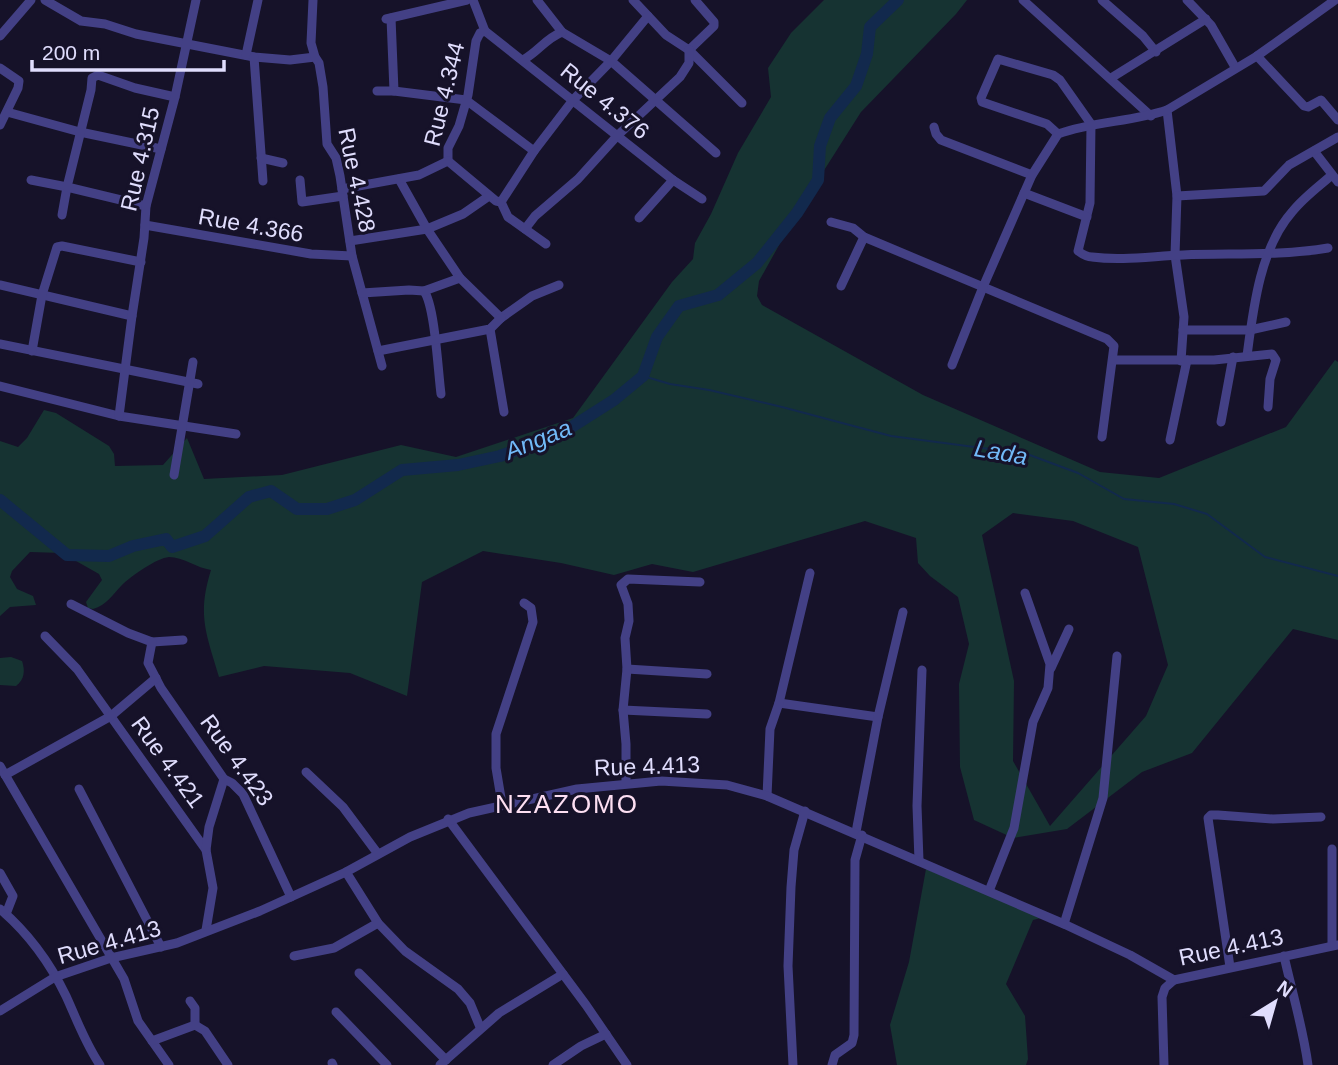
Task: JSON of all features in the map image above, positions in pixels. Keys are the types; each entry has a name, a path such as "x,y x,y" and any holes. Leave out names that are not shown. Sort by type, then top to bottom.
{"street":[{"path":"0,36 31,0"},
{"path":"45,0 81,21 185,43 250,56 290,60 315,57"},
{"name":"Rue 4.315","path":"119,416 141,262 146,206 196,0"},
{"path":"258,0 250,56 262,181"},
{"name":"Rue 4.428","path":"313,0 311,43 319,63 323,87 327,144 336,158 352,256 382,366"},
{"path":"394,90 389,18 467,0"},
{"name":"Rue 4.344","path":"448,161 448,148 459,126 468,95 475,41 480,33 485,31 473,0"},
{"path":"537,0 562,32 611,61 716,153"},
{"path":"633,0 666,35 689,50 742,103"},
{"path":"689,50 715,26 695,0"},
{"path":"1023,0 1151,116"},
{"path":"1102,0 1143,36 1156,52"},
{"path":"1187,0 1206,19 1235,67"},
{"path":"952,365 1032,175 1058,134 1091,124 1151,116 1167,110 1257,56 1335,0"},
{"path":"501,202 534,151 573,100 611,61 648,16"},
{"path":"1111,78 1206,19"},
{"name":"Rue 4.376","path":"485,31 673,180 702,199"},
{"path":"523,60 534,54 550,37 562,32"},
{"path":"525,229 535,216 586,171 617,136 680,76 690,63 689,50"},
{"path":"1257,56 1304,106 1308,107 1321,100 1338,120"},
{"path":"1058,134 1047,124 982,102 981,98 998,59 1053,75 1060,80 1091,124 1090,203 1078,251 1080,254 1090,257 1137,258 1305,252 1328,248"},
{"path":"0,68 19,81 1,123"},
{"path":"62,215 92,78 95,75 174,97"},
{"path":"377,91 394,90 466,100 534,151"},
{"path":"1167,110 1177,196 1175,255 1184,317 1184,360 1170,440"},
{"path":"7,112 80,132 161,149"},
{"path":"934,127 942,140 1032,175"},
{"path":"1177,196 1264,191 1289,165 1338,137"},
{"path":"1247,356 1252,307 1269,252 1290,214 1335,179 1314,151"},
{"path":"261,158 283,163"},
{"path":"300,180 302,202 419,175 448,161 489,196 501,202 508,217 546,244"},
{"path":"399,179 427,229 460,278 501,318"},
{"path":"31,180 146,206"},
{"path":"639,218 673,180"},
{"path":"1024,193 1087,217"},
{"path":"351,241 427,229 463,214 489,196"},
{"path":"831,222 853,228 864,237 1107,339 1114,346 1102,437"},
{"name":"Rue 4.366","path":"145,225 311,254 352,256"},
{"path":"841,286 864,237"},
{"path":"32,351 43,295 57,247 82,249 141,262"},
{"path":"424,291 460,278"},
{"path":"0,285 132,316"},
{"path":"378,351 490,329 532,296 559,285"},
{"path":"362,293 419,289 424,291 432,317 441,394"},
{"path":"1183,330 1250,330 1286,323"},
{"path":"490,329 504,412"},
{"path":"0,344 194,383"},
{"path":"1113,360 1184,360 1272,354 1275,357 1268,407"},
{"path":"1221,422 1233,357"},
{"path":"174,475 182,426 194,383 193,362"},
{"path":"0,386 119,416 236,434"},
{"path":"766,796 770,729 779,703 810,573"},
{"path":"626,783 623,710 627,669 624,645 629,621 628,604 621,585 628,579 700,582"},
{"path":"1025,593 1051,668"},
{"path":"502,804 496,768 496,734 533,622 531,608 524,603"},
{"path":"71,604 152,642 183,640"},
{"path":"832,1065 835,1055 852,1043 854,1035 855,860 878,717 903,612"},
{"path":"989,891 1014,828 1033,722 1048,688 1051,668 1069,629"},
{"name":"Rue 4.421","path":"45,636 77,669 206,850 213,888 206,930"},
{"name":"Rue 4.423","path":"152,642 148,663 161,688 224,779 243,794 290,897"},
{"path":"1064,924 1103,798 1117,656"},
{"path":"627,669 707,674"},
{"path":"919,861 917,806 922,670"},
{"path":"5,775 111,716 156,678"},
{"path":"779,703 878,717"},
{"path":"623,710 707,714"},
{"path":"0,766 124,979 138,1021 169,1065"},
{"path":"306,772 343,807 378,854"},
{"path":"206,850 209,827 224,779"},
{"name":"Rue 4.413","path":"0,1011 55,977 111,958 177,943 346,872 448,819 502,804 577,789 661,781 715,783 742,788 805,811 1064,924 1130,955 1174,980 1335,945"},
{"path":"79,789 161,947"},
{"path":"793,1065 788,966 790,887 794,850 805,811"},
{"path":"1230,967 1208,818 1211,815 1273,819 1321,817"},
{"path":"448,819 627,1065"},
{"path":"1332,849 1335,945"},
{"path":"346,872 378,923 405,951 458,989 470,1003 480,1027"},
{"path":"0,873 13,896 3,911 29,937 55,977 100,1065"},
{"path":"294,956 334,947 378,923"},
{"path":"1284,956 1305,1041 1308,1065"},
{"path":"359,973 443,1063 480,1027 563,974"},
{"path":"1164,1065 1162,997 1165,988 1174,980"},
{"path":"190,1001 195,1008 195,1025"},
{"path":"336,1012 387,1065"},
{"path":"152,1041 195,1025"},
{"path":"195,1025 205,1031 228,1065"},
{"path":"553,1065 581,1046 606,1034"}],"green space":[{"path":"824,0 967,0 861,112 797,213 759,281 757,296 762,305 923,395 1100,472 1159,478 1286,427 1335,360 1338,362 1338,640 1293,629 1192,753 1142,772 1067,829 1013,838 974,820 960,767 959,684 969,644 958,597 930,576 918,563 916,538 865,521 693,572 652,564 614,575 561,563 483,551 422,582 407,696 350,673 264,666 219,677 207,636 204,612 211,570 174,557 164,558 144,568 126,581 106,602 93,609 88,608 86,602 102,580 99,574 62,553 30,552 12,571 10,577 17,589 33,596 36,605 10,607 0,616 0,441 18,447 27,438 44,410 56,413 109,446 114,454 115,466 163,465 187,438 204,479 282,475 401,445 456,457 573,418 672,282 693,259 695,243 738,153 771,97 768,68 791,33","holes":["1013,513 1073,521 1138,547 1168,665 1146,716 1050,826 1013,761 1014,681 982,535"]},
{"path":"11,657 22,661 23,677 16,686 0,685 0,658"},
{"path":"926,869 1045,917 1033,920 1006,984 1025,1016 1028,1059 1026,1065 897,1065 890,1025 909,962"}],"waterway":[{"name":"Angaa","path":"0,500 67,555 109,556 133,546 166,539 172,547 205,536 249,497 271,491 297,509 327,509 355,500 402,470 458,465 500,456 559,435 614,400 643,376 657,337 679,306 718,295 757,263 797,213 818,180 820,146 830,118 856,86 867,54 870,27 898,0"},
{"name":"Lada","path":"643,376 782,407 891,436 1027,454 1078,473 1124,499 1174,504 1207,514 1265,557 1338,576"}],"district":[{"name":"NZAZOMO","path":"567,804"}]}
